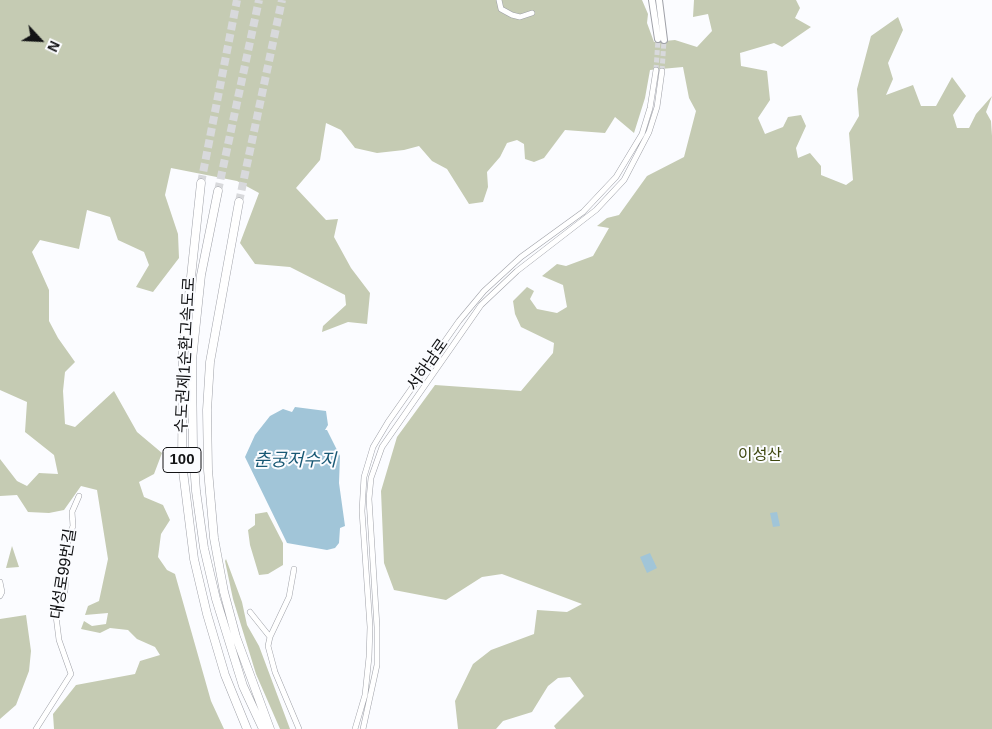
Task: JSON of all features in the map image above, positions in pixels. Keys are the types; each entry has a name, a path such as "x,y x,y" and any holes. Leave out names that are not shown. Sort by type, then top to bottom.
{"highway":[{"name":"수도권제1순환고속도로","path":"201,183 183,352 182,463 194,559 207,614 225,675 247,729"},
{"name":"수도권제1순환고속도로","path":"218,191 201,275 192,360 196,482 204,548 216,599 243,686 262,729"},
{"name":"수도권제1순환고속도로","path":"239,202 210,362 207,410 208,470 214,538 227,601 252,687 270,729"}],"main road":[{"path":"652,0 661,40 659,0"}],"street":[{"path":"499,0 501,8 512,15 520,17 532,13"},
{"name":"서하남로","path":"355,729 365,695 369,657 370,626 362,511 364,477 373,447 416,383 484,291 521,257 583,212 616,177 642,134 650,108 656,70"},
{"name":"서하남로","path":"363,729 373,690 377,658 376,609 368,509 371,478 382,446 470,318 491,294 517,271 596,210 624,180 649,132 657,107 662,71"},
{"name":"대성로99번길","path":"36,729 71,674 59,640 56,616 65,591 68,539 73,526 72,512 79,496"},
{"path":"294,569 289,597 270,637 268,646 275,672 299,729"},
{"path":"0,582 0,596"},
{"path":"250,612 270,637"}],"green space":[{"name":"이성산","path":"0,0 642,0 648,14 647,23 654,42 675,40 697,47 712,31 708,14 693,17 694,0 796,0 800,8 795,18 811,27 782,47 774,43 740,53 741,66 767,71 770,100 758,118 765,134 783,127 788,117 801,115 806,126 796,148 798,158 810,153 821,166 821,175 846,185 853,180 849,133 859,116 857,89 871,36 898,17 903,30 888,63 893,79 886,95 913,85 921,106 936,106 952,77 966,96 953,115 957,128 969,128 976,114 992,96 986,112 991,121 992,136 992,729 556,729 554,726 584,696 570,677 558,678 548,686 532,712 503,721 496,729 458,729 455,701 473,664 491,650 534,634 537,610 567,612 582,604 502,574 482,577 446,600 394,590 384,563 381,491 397,437 435,385 521,391 553,353 554,343 521,327 515,314 513,301 527,287 534,291 530,299 537,309 557,313 567,307 563,285 542,276 557,264 566,266 593,256 609,228 597,226 607,218 619,215 647,176 684,157 696,111 689,98 683,67 650,70 645,98 634,133 615,117 605,133 565,130 544,158 534,162 525,159 524,144 517,140 507,143 500,157 487,172 488,187 483,202 469,204 447,169 432,161 419,146 377,153 355,148 341,130 326,123 320,160 296,188 326,220 338,219 334,237 351,268 370,293 367,324 348,322 322,332 323,326 346,305 345,295 290,267 255,264 240,243 259,193 237,181 171,168 165,195 178,234 179,258 153,292 136,287 149,265 144,252 118,240 110,217 87,210 79,249 40,240 32,252 49,290 49,321 58,338 75,362 65,372 63,391 65,424 75,427 114,391 137,432 162,453 154,474 139,482 144,497 163,505 170,520 161,534 158,557 167,570 175,574 211,701 224,729 54,729 53,714 76,685 135,674 140,661 160,655 155,647 137,639 128,630 110,628 100,633 81,629 84,621 92,626 106,624 108,613 85,615 88,606 99,601 108,559 97,490 81,486 64,510 49,513 28,512 17,495 0,496 0,459 17,481 27,486 39,473 58,474 54,455 25,432 27,402 0,390"},
{"path":"267,512 283,543 283,565 268,574 259,575 250,545 248,530 255,525 255,514"},
{"path":"12,546 19,567 6,568"},
{"path":"226,559 242,602 247,625 259,646 290,729 280,729 256,674 233,599"},
{"path":"26,615 31,651 29,671 16,705 0,719 0,619"}],"water":[{"name":"춘궁저수지","path":"295,407 326,411 328,425 325,430 327,430 340,456 339,483 345,526 340,528 339,543 335,548 327,550 287,543 245,457 255,435 270,416 283,409 292,412"},
{"path":"777,512 780,526 773,527 770,513"},
{"path":"650,553 657,568 647,573 640,557"}],"tunnel":[{"path":"201,183 237,0"},
{"path":"218,191 259,0"},
{"path":"239,202 282,0"},
{"path":"656,70 658,39"},
{"path":"662,71 664,40"}]}
